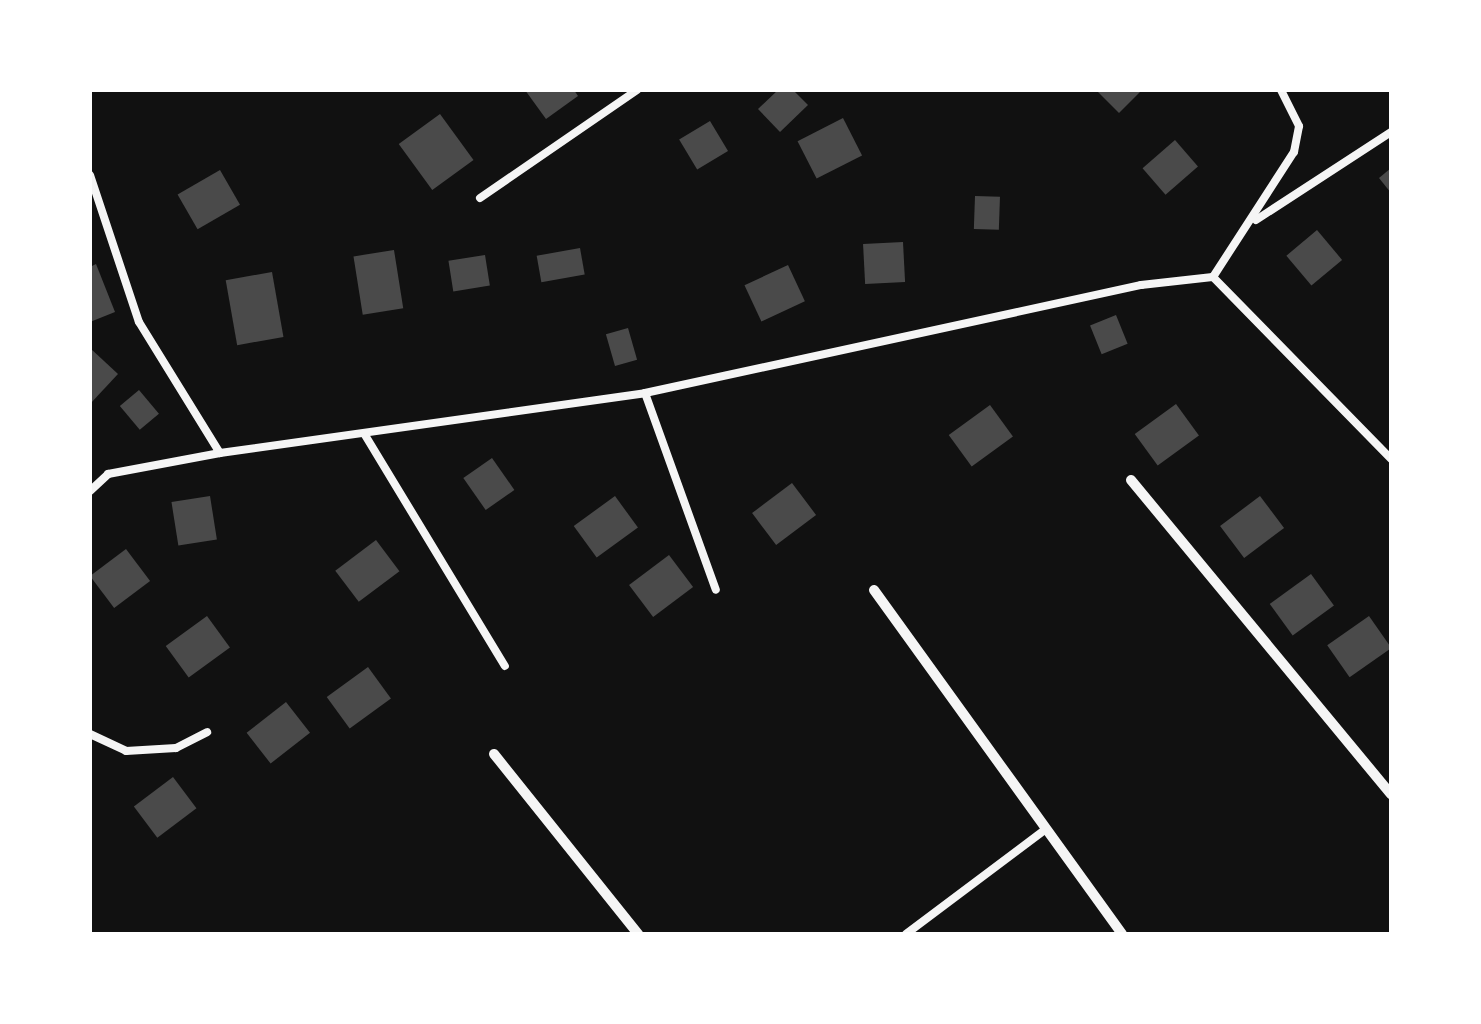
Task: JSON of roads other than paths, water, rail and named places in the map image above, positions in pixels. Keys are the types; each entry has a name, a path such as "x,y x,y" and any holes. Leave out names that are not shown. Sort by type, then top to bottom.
{"street":[{"path":"1131,480 1391,794"},
{"path":"874,590 1122,934"},
{"path":"494,754 638,934"}],"lane":[{"path":"480,198 637,90"},
{"path":"90,492 108,474 220,453 645,394 1141,284 1213,276 1252,222 1294,152 1299,126 1281,90"},
{"path":"1252,222 1391,132"},
{"path":"90,175 139,322 220,453"},
{"path":"1213,276 1391,459"},
{"path":"645,394 716,590"},
{"path":"364,435 505,666"},
{"path":"90,734 126,750 176,748 207,732"},
{"path":"906,934 1046,829"}]}
